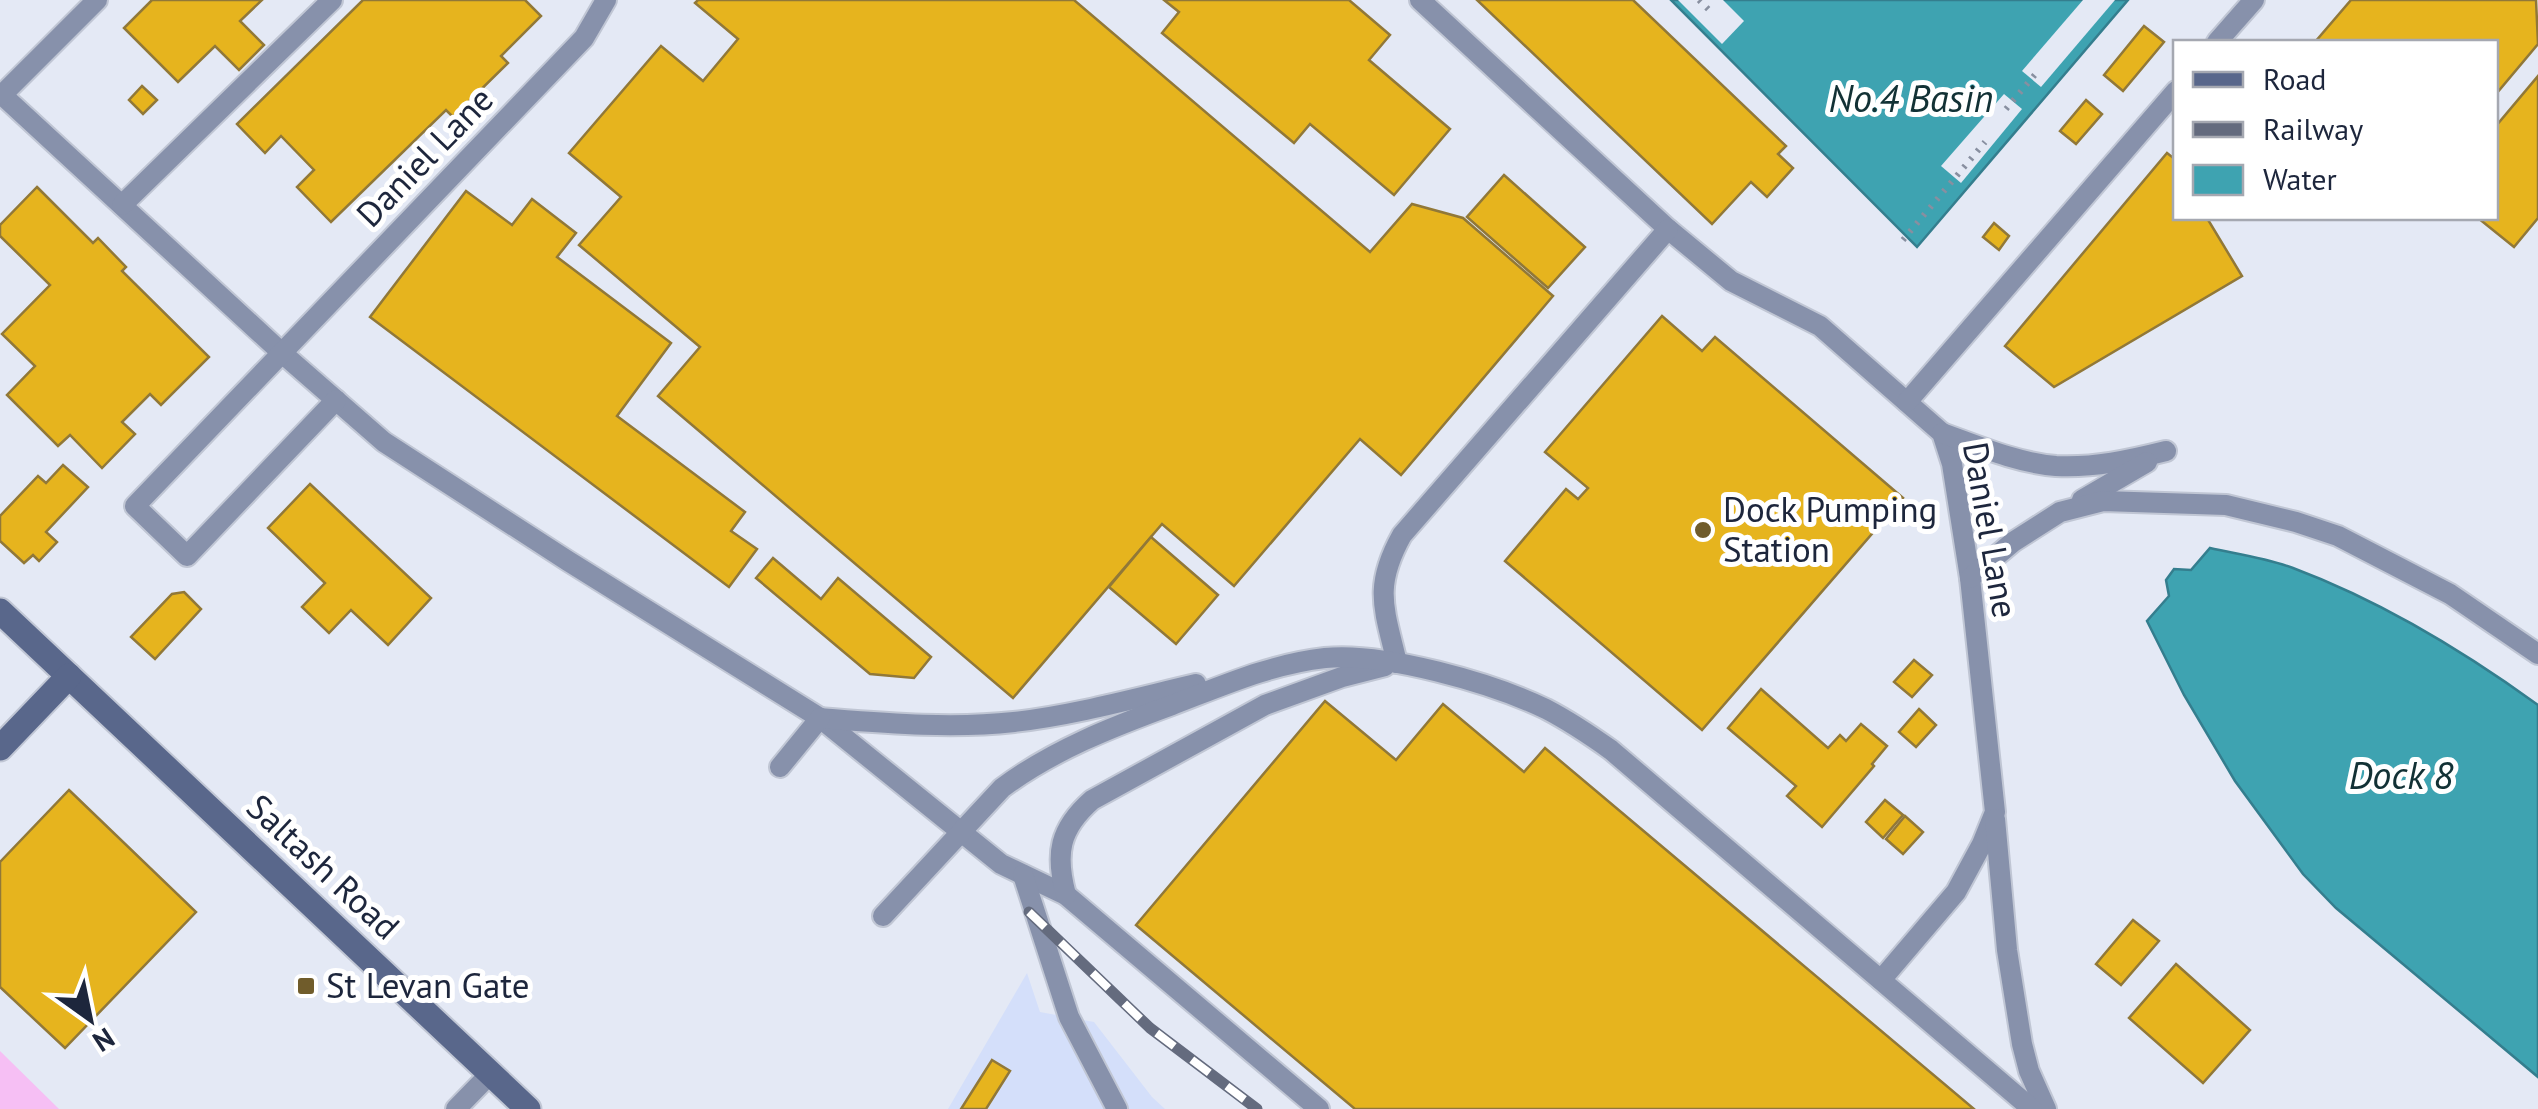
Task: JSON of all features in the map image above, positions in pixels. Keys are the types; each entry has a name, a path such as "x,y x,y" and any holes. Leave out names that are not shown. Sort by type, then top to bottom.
{"main road":[{"name":"Saltash Road","path":"0,611 528,1109"},
{"path":"0,748 69,676"}],"lane":[{"path":"97,0 1,94 282,353 384,442 820,718 1001,864 1066,895 1319,1109"},
{"path":"122,205 332,0"},
{"name":"Daniel Lane","path":"336,400 187,556 135,506 584,38 606,0"},
{"name":"Daniel Lane","path":"1420,0 1668,229 1731,281 1820,326 1942,433 1952,464 1970,578 2008,950 2022,1044 2046,1109"},
{"path":"2219,40 2254,0"},
{"path":"1907,402 2173,94"},
{"path":"1397,662 1386,614 1384,574 1402,535 1668,229"},
{"path":"1942,433 2054,466 2097,465 2166,451 2013,542 1970,578"},
{"path":"2060,512 2103,501 2208,504 2296,522 2338,536 2450,594 2538,654"},
{"path":"820,718 963,726 1013,722 1309,660 1350,656 1397,662 1487,686 1544,708 1611,750 2032,1109"},
{"path":"1066,895 1059,864 1061,843 1075,817 1092,800 1265,704 1397,662"},
{"path":"883,916 1002,788 1021,774 1122,723 1271,668"},
{"path":"780,766 820,718"},
{"path":"1881,980 1956,892 1995,812"},
{"path":"1023,875 1069,1017 1117,1109"},
{"path":"456,1109 491,1073"}],"path":[{"path":"1699,0 1713,14"},
{"path":"2006,109 2038,71"},
{"path":"1903,240 1985,142"}],"shaded area":[{"path":"1027,973 1040,1012 1094,1022 1165,1109 948,1109"},
{"path":"0,1051 59,1109 0,1109"}],"water":[{"name":"No.4 Basin","path":"1671,0 2128,0 1917,247"},
{"name":"Dock 8","path":"2210,548 2283,565 2358,596 2450,646 2538,705 2538,1077 2336,908 2303,874 2235,781 2184,695 2147,621 2169,596 2166,580 2174,569 2191,570"}],"pier":[{"path":"1678,0 1723,0 1744,21 1722,44"},
{"path":"2083,0 2115,0 2041,87 2022,71"},
{"path":"2004,94 2022,109 1961,183 1941,166"}],"building":[{"path":"152,0 262,0 240,21 264,45 239,70 215,46 178,82 124,28"},
{"path":"363,0 525,0 541,16 501,56 508,63 453,117 446,110 331,222 297,187 314,170 281,136 265,153 237,124"},
{"path":"1074,0 1370,252 1412,204 1463,218 1553,296 1401,475 1360,439 1234,586 1162,524 1013,698 658,396 700,347 579,245 621,197 569,153 661,46 703,81 738,39 695,3"},
{"path":"1164,0 1349,0 1390,35 1369,60 1450,129 1394,195 1310,124 1294,143 1162,33 1179,12"},
{"path":"1477,0 1633,0 1786,146 1778,154 1793,168 1767,197 1751,182 1712,224"},
{"path":"2351,0 2536,0 2538,44 2498,92 2498,40 2317,40"},
{"path":"2144,26 2164,42 2123,91 2104,75"},
{"path":"2538,76 2538,218 2514,247 2480,220 2498,220 2498,124"},
{"path":"142,86 157,100 143,114 129,100"},
{"path":"2086,100 2102,114 2076,144 2060,131"},
{"path":"2167,153 2173,158 2173,220 2208,220 2242,276 2054,387 2005,346"},
{"path":"1504,175 1585,247 1548,288 1467,217"},
{"path":"37,187 93,243 98,238 126,267 122,271 209,357 161,405 150,394 122,422 135,434 102,468 70,435 58,446 7,395 35,366 2,334 50,285 0,236 0,225"},
{"path":"466,191 512,225 532,199 576,233 557,257 671,343 617,416 745,512 731,531 757,549 729,587 370,317"},
{"path":"1994,223 2009,236 1999,250 1983,237"},
{"name":"Dock Pumping Station","path":"1662,316 1702,351 1715,337 1903,498 1702,730 1505,561 1566,489 1578,499 1588,488 1545,452"},
{"path":"63,465 88,487 46,532 57,542 39,561 33,555 24,563 0,541 0,516 38,476 46,483"},
{"path":"310,484 431,598 388,645 351,610 329,633 302,607 325,583 268,528"},
{"path":"1151,537 1218,595 1176,644 1109,587"},
{"path":"773,558 821,599 838,578 931,657 914,678 870,674 756,578"},
{"path":"184,592 201,609 155,659 131,637 172,594"},
{"path":"1914,660 1932,675 1912,697 1894,682"},
{"path":"1761,689 1828,748 1840,735 1846,741 1861,724 1887,746 1822,827 1787,796 1796,786 1728,728"},
{"path":"1325,701 1396,760 1443,704 1524,772 1545,748 1974,1109 1355,1109 1136,925"},
{"path":"1919,709 1936,725 1916,747 1899,732"},
{"path":"69,790 196,912 65,1048 0,987 0,862"},
{"path":"1885,800 1903,815 1883,838 1866,822"},
{"path":"1905,816 1923,832 1903,854 1886,839"},
{"path":"2133,920 2159,941 2121,985 2096,964"},
{"path":"2176,964 2250,1030 2203,1083 2129,1018"},
{"path":"992,1060 1010,1071 986,1109 961,1109"}],"railway":[{"path":"1029,912 1150,1028 1257,1109"}],"place":[{"name":"Dock Pumping Station","path":"1703,530"},
{"name":"St Levan Gate","path":"306,986"}]}
